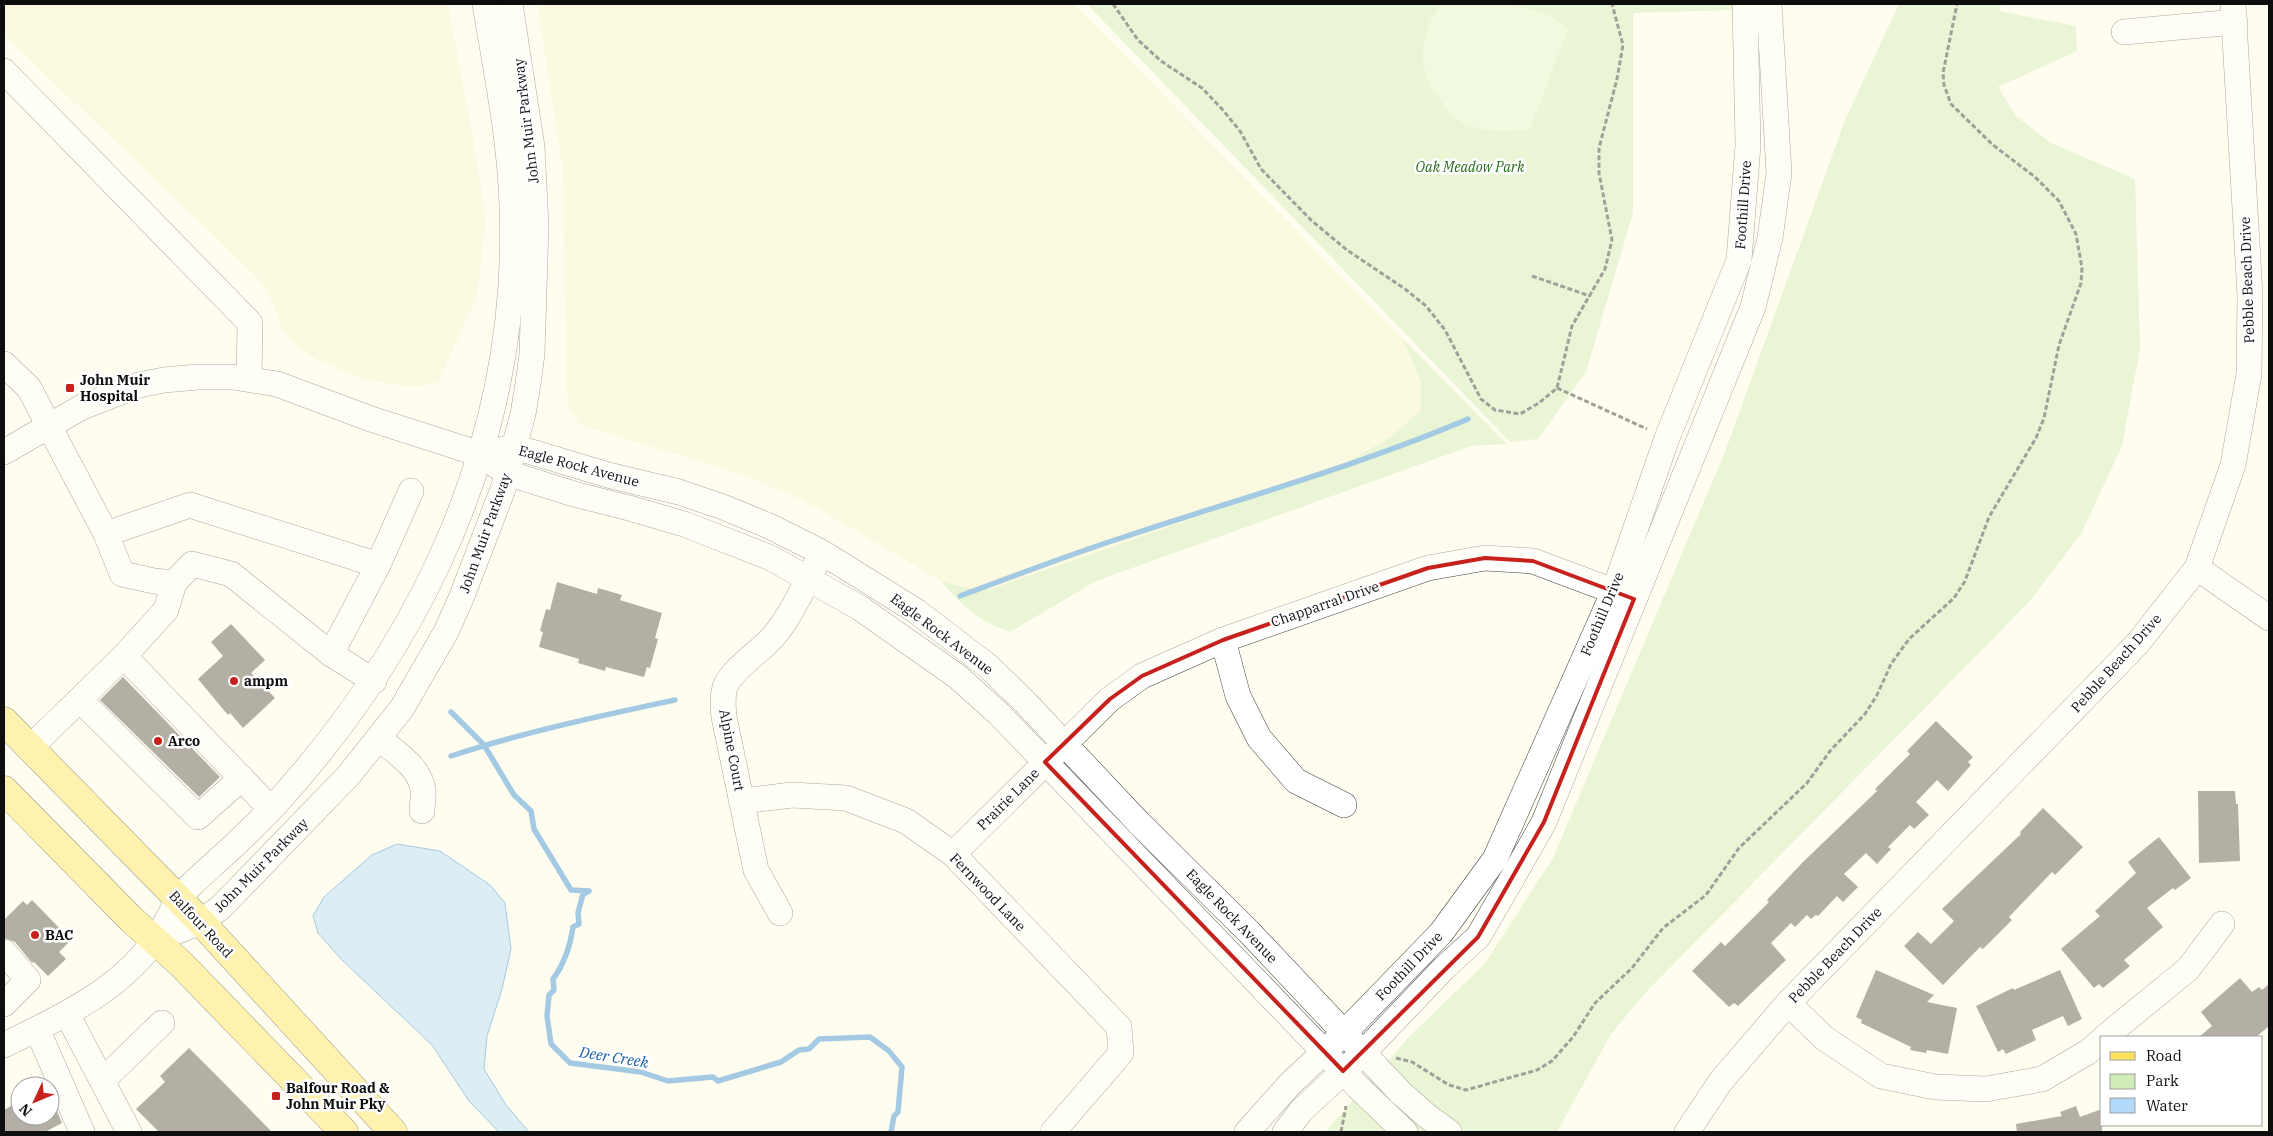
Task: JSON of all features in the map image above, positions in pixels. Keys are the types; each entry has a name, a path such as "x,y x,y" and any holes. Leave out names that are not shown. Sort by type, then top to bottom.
{"main road":[{"name":"Balfour Road","path":"4,721 201,922 393,1132"},
{"path":"4,790 154,940 181,964 344,1132"}],"street":[{"name":"John Muir Parkway","path":"4,1045 67,1014 101,994 132,966 154,940 178,898 271,809 340,728 374,681 401,636 440,560 480,454 493,407 507,336 512,258 509,158 485,4"},
{"name":"John Muir Parkway","path":"154,940 201,922 221,907 303,823 380,738 402,708 446,632 474,569 515,447 523,414 532,354 536,225 532,147 510,4"},
{"name":"Foothill Drive","path":"1285,1132 1300,1112 1343,1071 1370,1060 1444,968 1478,937 1544,822 1624,595 1668,438 1739,260 1748,146 1745,4"},
{"name":"Foothill Drive","path":"1247,1132 1273,1102 1344,1033 1441,933 1495,859 1624,595 1753,307 1770,238 1779,173 1769,4"},
{"path":"2124,32 2234,13"},
{"name":"Pebble Beach Drive","path":"1686,1132 1721,1081 1788,1003 2138,643 2198,568 2233,465 2249,374 2250,295 2234,13"},
{"path":"8,83 250,323 249,379"},
{"path":"4,364 28,388 49,424 106,534 122,574 174,583"},
{"name":"Eagle Rock Avenue","path":"4,452 49,424 82,407 139,385 164,380 198,377 249,379 298,390 371,419 480,454 507,473 574,494 684,524 747,548 809,578 860,608 958,677 999,714 1324,1052 1405,1132"},
{"name":"Eagle Rock Avenue","path":"480,454 515,447 608,475 679,492 723,507 769,526 822,553 916,611 988,666 1139,823 1249,932 1370,1060 1427,1116 1450,1132"},
{"path":"331,654 378,565 411,491"},
{"path":"106,534 190,505 378,565"},
{"name":"Alpine Court","path":"780,912 756,870 724,717 723,698 726,686 732,676 774,636 822,553"},
{"name":"Chapparral Drive","path":"1064,744 1110,699 1142,676 1222,640 1428,568 1485,558 1533,561 1624,595"},
{"path":"30,748 124,656 166,610 174,583 192,564 231,574 331,654 374,681"},
{"path":"2198,568 2269,618"},
{"path":"1222,640 1238,696 1260,738 1296,781 1344,806"},
{"path":"124,656 271,809"},
{"path":"80,700 198,817 242,778"},
{"path":"380,738 410,765 417,775 423,790 422,811"},
{"name":"Prairie Lane","path":"953,854 1064,744"},
{"name":"Fernwood Lane","path":"742,801 792,795 846,798 906,821 953,854 1119,1027 1121,1053 1053,1132"},
{"path":"2106,1036 2188,969 2222,924"},
{"path":"4,952 28,980 4,1004"},
{"path":"1788,1003 1824,1038 1881,1076 1935,1087 1986,1089 2042,1078 2088,1052 2100,1042"},
{"path":"67,1014 129,1132"},
{"path":"103,1080 162,1023"},
{"path":"37,1029 82,1132"}],"path":[{"path":"1113,4 1138,40 1161,61 1202,88 1222,108 1240,131 1261,169 1312,221 1347,250 1405,289 1426,306 1444,330 1481,399 1495,410 1520,414 1539,403 1557,388 1572,326 1605,269 1612,240 1599,173 1598,148 1617,79 1623,45 1612,4"},
{"path":"1370,1060 1406,1059 1449,1085 1466,1090 1536,1070 1552,1061 1573,1037 1595,1003 1632,968 1663,928 1706,896 1739,848 1807,783 1830,751 1868,710 1891,664 1908,639 1954,598 1965,581 1989,517 2036,438 2044,418 2059,345 2081,283 2082,268 2076,234 2060,200 2046,186 2000,151 1969,124 1955,110 1948,98 1943,79 1944,65 1957,4"},
{"path":"1532,276 1590,296"},
{"path":"1557,388 1668,438"}],"highlighted area":[{"path":"1485,558 1533,561 1634,599 1544,822 1478,937 1343,1071 1045,762 1110,699 1142,676 1223,640 1428,568"}],"green space":[{"path":"4,4 448,4 486,219 477,296 438,383 412,387 362,379 316,359 295,345 281,328 273,303 259,279 4,35"},
{"path":"537,4 1074,4 1402,338 1421,381 1421,410 1391,437 1351,460 1223,508 991,589 967,588 941,581 803,500 738,473 580,425 569,409 566,386 563,172"},
{"name":"Oak Meadow Park","path":"1087,4 1733,4 1733,10 1633,13 1633,213 1586,372 1538,439 1510,442"},
{"path":"1440,4 1491,4 1526,8 1556,20 1568,29 1530,130 1500,131 1469,126 1452,116 1440,100 1426,76 1423,52 1428,28"},
{"path":"1899,4 2001,4 1999,11 2076,26 2077,51 1998,87 2016,116 2051,143 2135,179 2140,348 2122,446 2081,534 2029,602 1648,990 1611,1034 1557,1132 1325,1132 1410,1036 1486,962 1553,858 1725,452 1845,120"},
{"path":"1402,338 1507,444 1471,446 1096,581 1010,632 988,623 971,612 941,581 967,588 991,589 1223,508 1351,460 1391,437 1421,410 1421,381"}],"water":[{"path":"397,844 440,851 490,885 505,903 511,949 502,989 487,1036 484,1069 506,1105 529,1132 499,1132 469,1101 432,1045 341,959 318,933 313,916 324,897 372,855"}],"building":[{"path":"557,582 597,594 598,588 622,595 620,600 662,613 655,638 658,639 650,668 647,667 644,677 606,667 605,671 578,663 579,659 539,647 543,632 540,631 546,609 550,610"},
{"path":"231,624 265,660 251,673 275,698 243,728 230,713 228,715 198,679 223,656 211,642"},
{"path":"123,677 220,777 199,797 100,700"},
{"path":"1936,721 1973,757 1968,762 1971,765 1948,791 1937,780 1916,802 1929,815 1914,829 1910,825 1888,847 1891,849 1877,864 1866,853 1844,874 1858,887 1843,902 1837,896 1818,916 1816,915 1811,919 1807,915 1795,927 1791,923 1771,943 1786,960 1738,1006 1734,1003 1729,1007 1692,971 1721,942 1725,946 1769,902 1767,900 1803,862 1877,791 1875,789 1910,754 1907,751"},
{"path":"2198,791 2235,791 2236,804 2238,804 2240,861 2199,863"},
{"path":"2043,808 2083,847 2055,875 2052,872 2009,917 2012,920 1983,949 1980,947 1943,985 1904,946 1918,932 1931,944 1954,921 1942,909 2021,834 2020,832"},
{"path":"2159,837 2191,878 2175,890 2173,888 2147,908 2163,927 2124,960 2130,966 2103,988 2099,984 2094,988 2061,949 2100,916 2095,911 2136,873 2128,862"},
{"path":"32,900 71,940 59,952 66,959 48,976 34,962 32,963 15,942 4,938 4,920 23,901 27,905"},
{"path":"1876,970 1934,995 1927,1002 1957,1008 1948,1054 1927,1050 1926,1053 1910,1050 1911,1047 1861,1023 1862,1020 1856,1017"},
{"path":"2060,970 2082,1019 2068,1026 2063,1016 2032,1030 2036,1040 2006,1054 2003,1049 1998,1052 1976,1006 2013,988 2014,990"},
{"path":"2240,978 2252,992 2259,987 2262,990 2269,984 2269,1026 2257,1036 2200,1036 2212,1026 2201,1012"},
{"path":"189,1048 272,1132 159,1132 136,1109 165,1082 160,1076"},
{"path":"2076,1106 2080,1117 2100,1110 2102,1132 2017,1132 2016,1124 2062,1116 2060,1112"},
{"path":"10,1107 10,1126 56,1126 45,1132 4,1132 4,1110"}],"waterway":[{"path":"960,596 1103,544 1341,467 1468,419"},
{"path":"451,756 534,732 675,700"},
{"name":"Deer Creek","path":"451,712 484,745 514,795 531,811 534,829 571,890 589,891 583,894 578,913 579,924 573,927 566,954 561,967 553,979 554,990 549,995 547,1016 551,1044 570,1063 641,1072 668,1081 713,1077 718,1081 781,1062 799,1050 809,1049 819,1039 870,1037 889,1051 902,1067 898,1112 894,1116 891,1132"}],"place":[{"name":"John Muir Hospital","path":"70,388"},
{"name":"ampm","path":"234,681"},
{"name":"Arco","path":"158,741"},
{"name":"BAC","path":"35,935"},
{"name":"Balfour Road & John Muir Pky","path":"276,1096"}]}
